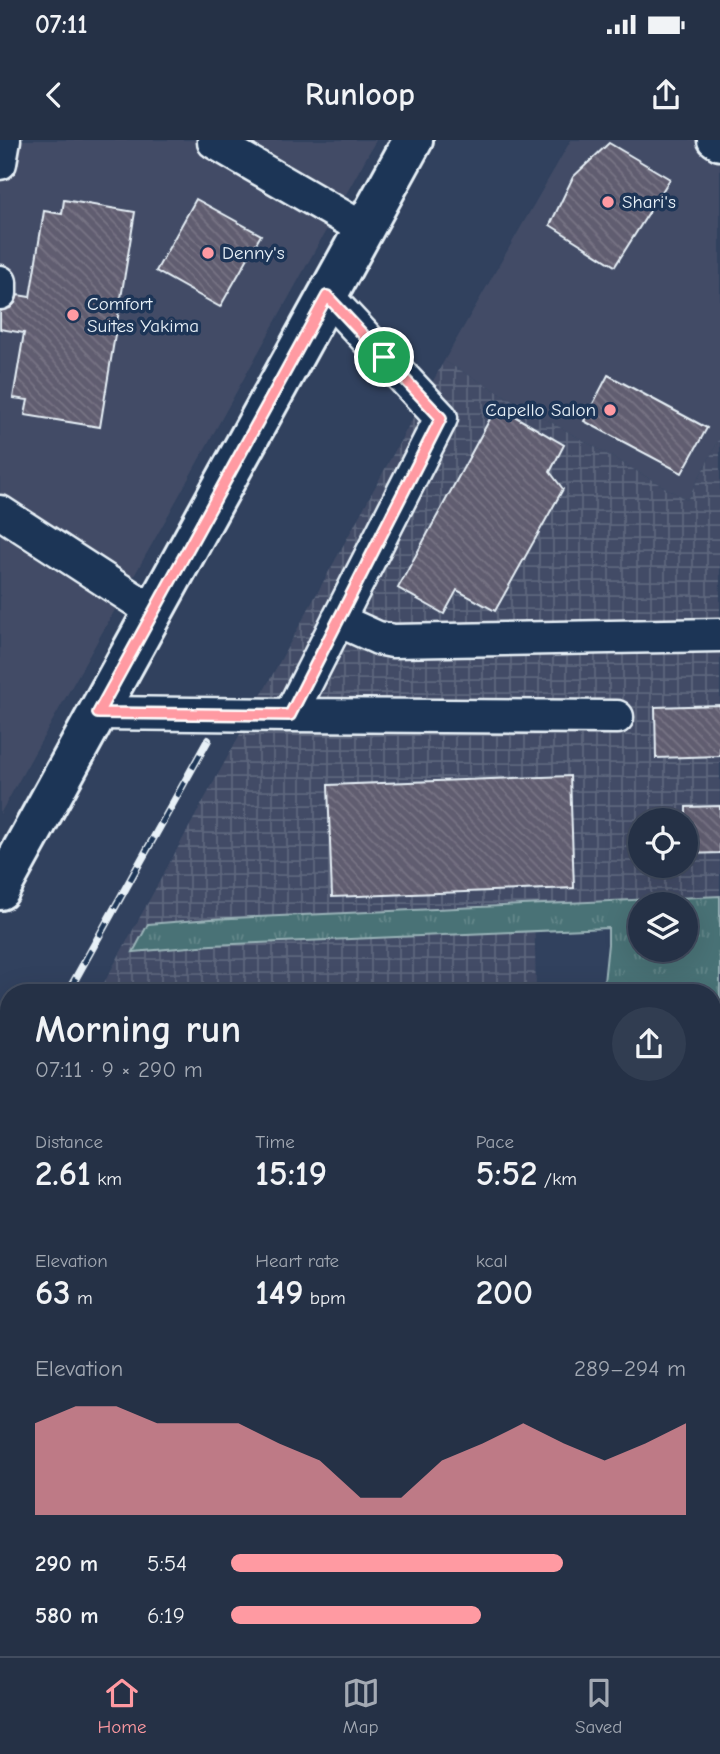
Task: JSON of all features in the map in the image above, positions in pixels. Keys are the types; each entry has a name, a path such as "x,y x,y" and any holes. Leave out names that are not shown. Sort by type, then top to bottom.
{"main road":[{"path":"0,890 413,140"}],"street":[{"path":"0,163 4,140"},
{"path":"214,140 365,229"},
{"path":"714,140 720,144"},
{"path":"0,282 0,293"},
{"path":"290,715 441,418 327,296"},
{"path":"0,512 154,612"},
{"path":"338,620 378,638 393,641 720,635"},
{"path":"98,713 617,717"}],"shaded area":[{"path":"0,140 376,140 0,814"},
{"path":"571,140 720,140 720,438 687,500 444,361"},
{"path":"444,361 687,500 720,438 720,902 698,902 698,892 628,892 628,904 534,906 536,984 103,984"}],"green space":[{"path":"720,896 720,984 604,984 608,928 211,945 133,952 148,924 628,900 628,962 698,962 698,897"}],"building":[{"name":"Shari's","path":"609,143 670,179 615,266 550,225 573,177"},
{"name":"Denny's","path":"196,199 261,235 220,307 156,271"},
{"name":"Comfort Suites Yakima","path":"64,200 135,212 100,427 25,415 28,400 13,398 24,333 0,329 0,311 10,308 18,295 30,297 44,211 62,214"},
{"path":"608,375 707,428 682,473 584,421"},
{"path":"497,406 564,445 550,472 563,489 495,611 457,590 444,614 398,588"},
{"path":"720,705 720,756 656,758 655,707"},
{"path":"570,776 574,888 332,897 328,785"},
{"path":"720,806 720,853 698,854 698,808 686,807"}],"railway":[{"path":"72,984 208,740"}],"place":[{"name":"Shari's","path":"608,202"},
{"name":"Denny's","path":"208,253"},
{"name":"Comfort Suites Yakima","path":"73,315"},
{"name":"Capello Salon","path":"610,410"}],"route":[{"path":"327,296 384,357 441,418 290,715 98,713 327,296"}]}
